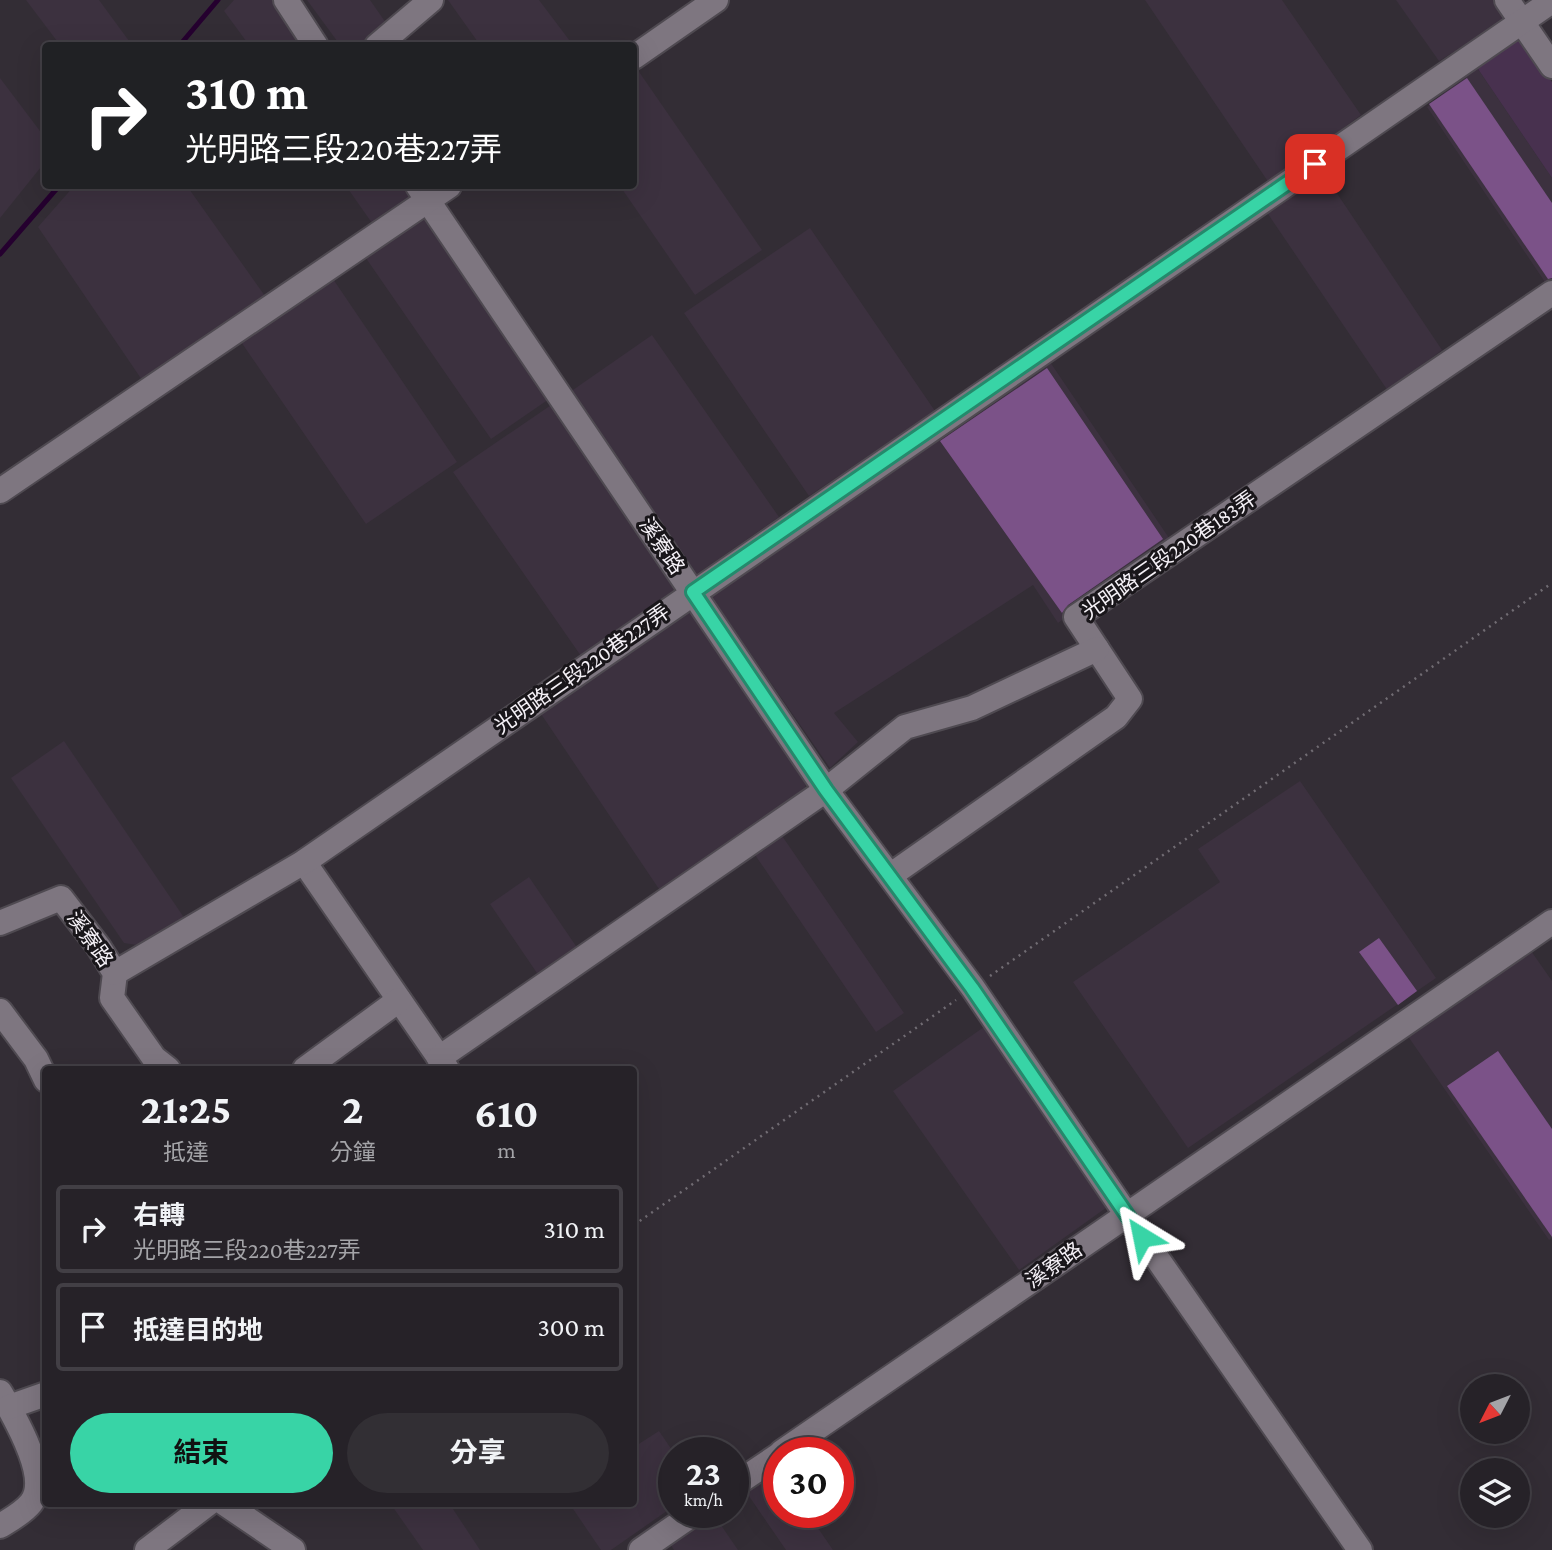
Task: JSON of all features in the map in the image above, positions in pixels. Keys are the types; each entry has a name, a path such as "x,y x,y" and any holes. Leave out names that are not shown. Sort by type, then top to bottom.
{"street":[{"path":"286,0 313,42"},
{"path":"382,42 431,0"},
{"path":"637,55 716,0"},
{"path":"1507,0 1552,66"},
{"name":"光明路三段220巷227弄","path":"115,974 304,862 1552,1"},
{"path":"0,491 432,190"},
{"name":"溪寮路","path":"432,190 693,592 826,790 972,988 1127,1214 805,1437"},
{"name":"光明路三段220巷183弄","path":"891,875 1116,717 1130,699 1076,617 1552,293"},
{"path":"304,862 443,1064 826,790 905,727 972,708 1097,649"},
{"name":"溪寮路","path":"0,923 61,898 98,946 115,974 112,998 153,1058 164,1066"},
{"path":"1360,1550 1127,1214 1552,922"},
{"path":"309,1066 399,1000"},
{"path":"0,1011 36,1059 42,1072"},
{"path":"0,1526 32,1502 38,1489 37,1470 4,1399 42,1394"},
{"path":"147,1550 204,1507"},
{"path":"230,1507 293,1550"},
{"path":"641,1550 673,1528"}],"path":[{"path":"637,1224 1552,583"}],"shaded area":[{"path":"26,0 99,0 130,42 58,42"},
{"path":"234,0 275,0 305,42 247,42 224,11"},
{"path":"307,0 370,0 386,23 362,42 338,42"},
{"path":"448,0 539,0 571,42 478,42"},
{"path":"1145,0 1282,0 1361,115 1269,183"},
{"path":"1396,0 1495,0 1507,19 1439,61"},
{"path":"1519,37 1552,82 1552,178 1476,66"},
{"path":"1476,66 1552,178 1552,286 1549,288 1427,107"},
{"path":"637,69 762,250 695,295 622,189 637,189"},
{"path":"0,78 42,134 42,166 0,218"},
{"path":"1324,174 1442,350 1388,391 1266,211"},
{"path":"71,189 189,189 265,296 142,380 38,227"},
{"path":"348,189 405,189 411,196 372,223"},
{"path":"423,209 552,397 491,439 361,251"},
{"path":"810,228 935,411 809,496 684,313"},
{"path":"329,273 457,462 366,524 237,336"},
{"path":"652,335 779,517 697,574 570,392"},
{"path":"1048,359 1169,538 1058,623 1033,585 834,713 858,742 830,768 708,592"},
{"path":"557,401 684,584 581,656 453,472"},
{"path":"685,607 707,613 809,768 804,795 661,892 537,708"},
{"path":"64,741 185,919 143,946 124,943 11,778"},
{"path":"1300,781 1436,978 1188,1148 1073,982 1220,882 1198,849"},
{"path":"778,830 904,1013 876,1032 751,849"},
{"path":"529,877 578,949 539,976 490,904"},
{"path":"1529,948 1552,981 1552,1238 1549,1240 1405,1032"},
{"path":"991,1022 1110,1205 1019,1270 893,1091"},
{"path":"659,1431 663,1437 658,1437 658,1517 611,1550 601,1550 572,1507 637,1507 637,1445"},
{"path":"763,1477 763,1517 749,1496 749,1483"},
{"path":"393,1507 452,1507 480,1550 423,1550"},
{"path":"683,1528 723,1528 738,1550 674,1550 667,1539"},
{"path":"771,1528 818,1528 833,1550 786,1550"}],"building":[{"path":"1467,78 1552,203 1552,278 1548,279 1429,104"},
{"path":"1047,368 1163,539 1068,605 1062,613 940,441"},
{"path":"1379,938 1417,991 1398,1005 1359,952"},
{"path":"1498,1051 1552,1129 1552,1237 1447,1086"}],"waterway":[{"path":"182,42 218,0"},
{"path":"0,254 56,189"}],"route":[{"path":"1142,1237 972,988 826,790 693,592 1315,164"}]}
